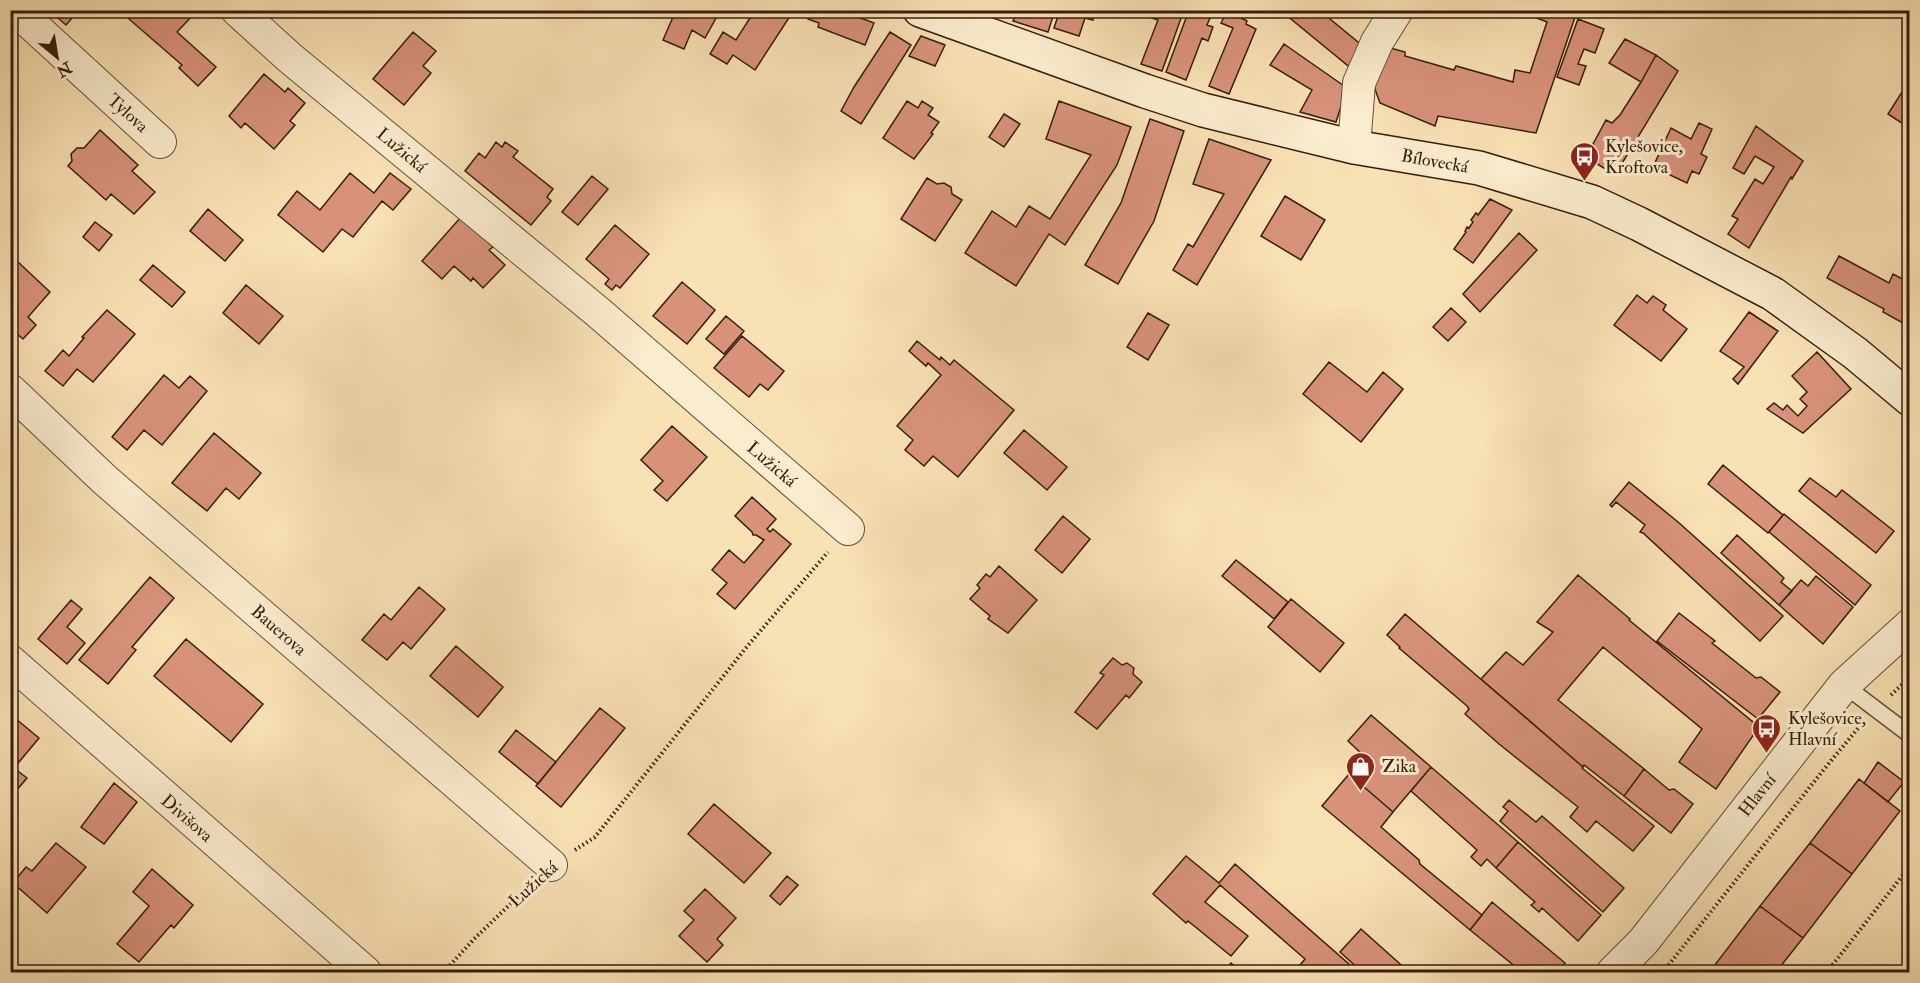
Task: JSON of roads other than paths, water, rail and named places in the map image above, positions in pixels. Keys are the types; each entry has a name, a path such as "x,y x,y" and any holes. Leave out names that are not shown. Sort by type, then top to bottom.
{"main road":[{"name":"Bílovecká","path":"920,10 1145,92 1203,110 1354,147 1479,168 1592,202 1773,294 1856,353 1910,399"}],"street":[{"name":"Tylova","path":"16,10 160,142"},
{"name":"Lužická","path":"237,10 290,58 599,313 848,529"},
{"path":"1354,147 1359,83 1377,42 1397,10"},
{"name":"Bauerova","path":"10,390 105,480 551,865"},
{"name":"Hlavní","path":"1613,972 1643,942 1844,685 1910,625"},
{"name":"Divišova","path":"10,661 365,972"}],"lane":[{"path":"1844,685 1910,735"}],"place":[{"name":"Kylešovice, Kroftova","path":"1584,182"},
{"name":"Kylešovice, Hlavní","path":"1767,754"},
{"name":"Zika","path":"1361,792"}]}
